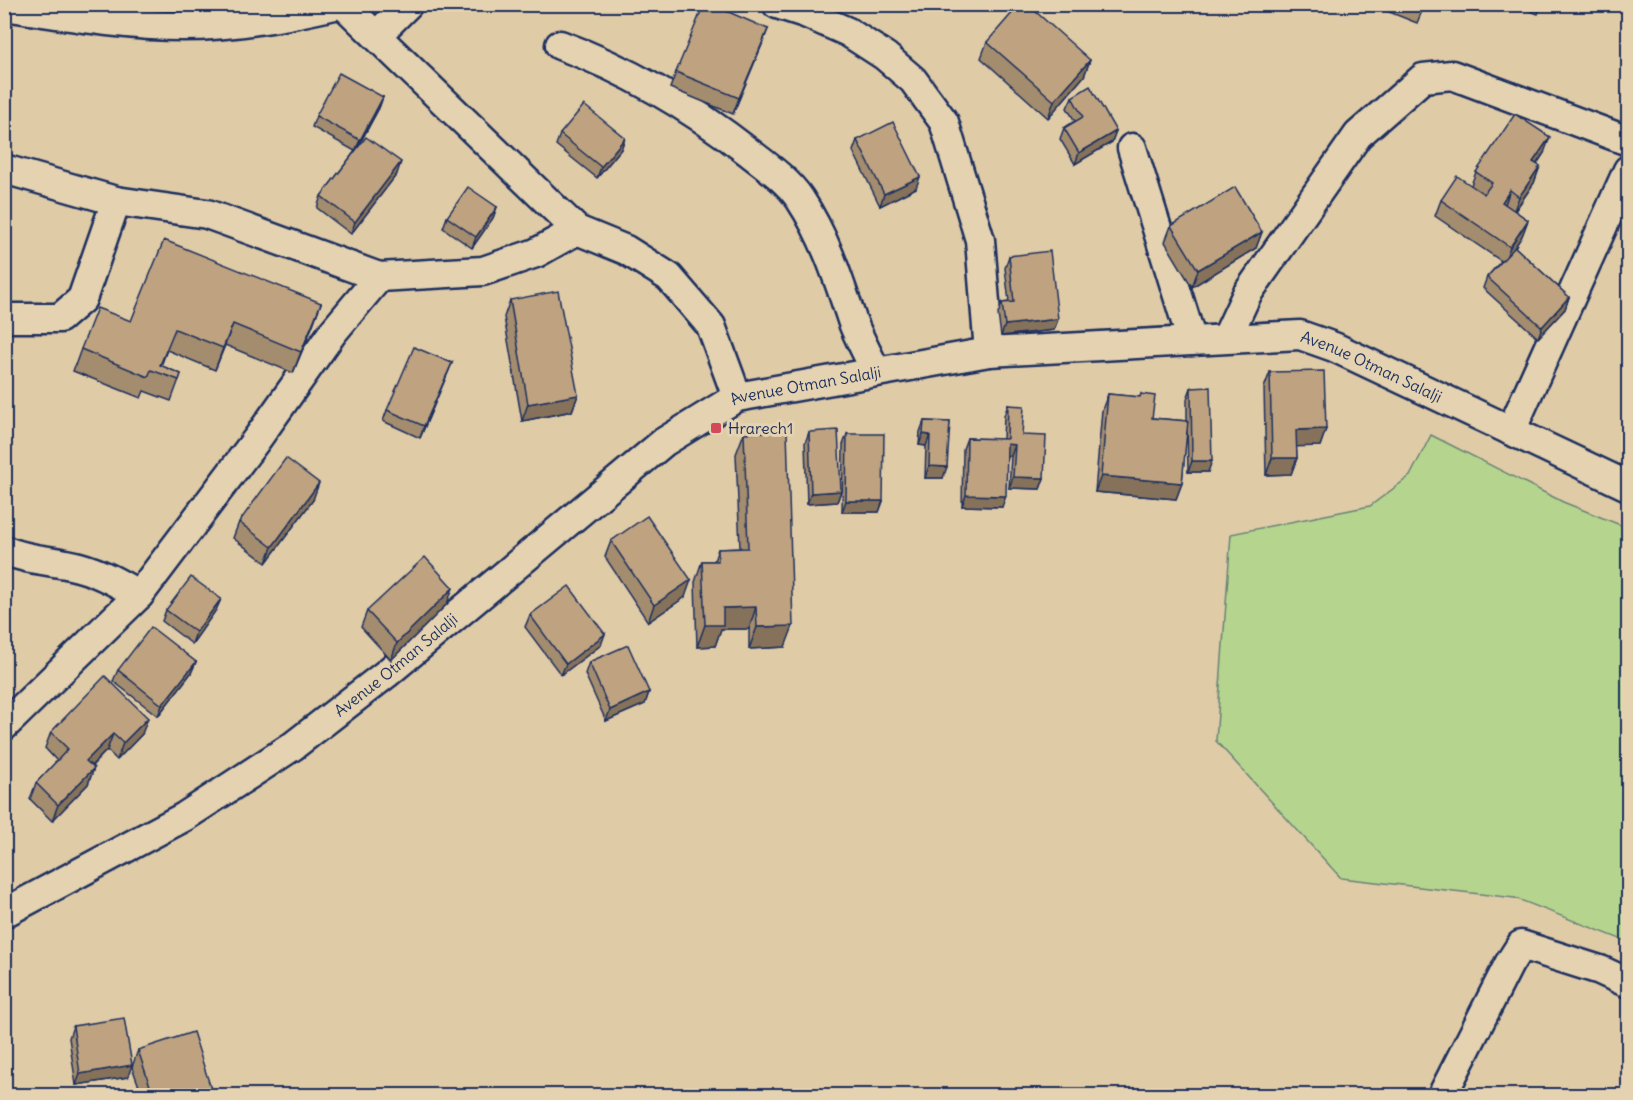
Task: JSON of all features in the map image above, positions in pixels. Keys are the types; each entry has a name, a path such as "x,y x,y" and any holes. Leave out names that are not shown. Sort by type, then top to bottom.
{"street":[{"path":"4,6 81,18 183,26 268,20 341,4 377,35 577,230 626,249 669,277 711,326 736,396"},
{"path":"377,35 408,4"},
{"path":"777,4 805,12 848,32 885,56 913,80 944,122 980,240 989,352"},
{"path":"560,45 596,58 638,78 733,140 772,170 792,190 820,234 843,286 852,322 875,370"},
{"path":"1227,337 1247,294 1358,135 1423,78 1452,75 1629,141"},
{"path":"1132,148 1192,341"},
{"path":"4,169 116,201 207,214 379,277 483,272 536,253 577,230"},
{"path":"1511,431 1629,170"},
{"path":"4,318 60,318 74,308 82,299 116,201"},
{"path":"4,726 139,595 257,439 333,332 379,277"},
{"name":"Avenue Otman Salalji","path":"4,913 184,817 293,746 386,674 663,442 736,396 989,352 1227,337 1300,335 1334,347 1629,486"},
{"path":"4,550 18,556 77,566 106,576 139,595"},
{"path":"1442,1095 1521,945 1600,970 1629,983"}],"green space":[{"path":"1431,435 1563,502 1628,528 1628,942 1515,898 1341,878 1216,741 1231,534 1370,506 1410,476"}],"building":[{"path":"704,4 710,4 768,29 739,98 676,72"},
{"path":"1020,4 1027,4 1090,60 1054,101 987,42"},
{"path":"339,73 383,97 360,140 316,116"},
{"path":"1090,86 1116,131 1079,153 1064,128 1083,117 1072,97"},
{"path":"584,105 625,138 601,167 560,134"},
{"path":"1515,114 1550,137 1533,162 1540,166 1519,197 1510,190 1502,202 1528,220 1510,247 1441,200 1457,176 1484,194 1492,183 1476,172"},
{"path":"893,122 920,177 884,194 857,140"},
{"path":"366,137 401,162 355,222 321,196"},
{"path":"468,187 497,207 476,237 447,217"},
{"path":"1235,187 1262,232 1198,270 1171,226"},
{"path":"164,240 321,303 301,352 233,324 223,348 175,329 160,365 181,374 179,380 151,370 148,377 81,349 97,308 131,321"},
{"path":"1515,247 1569,297 1542,327 1487,277"},
{"path":"1050,251 1058,319 1005,325 1002,303 1014,302 1009,256"},
{"path":"558,291 578,395 528,404 510,300"},
{"path":"414,347 452,363 424,426 387,410"},
{"path":"1324,371 1326,429 1296,430 1297,458 1272,458 1270,372"},
{"path":"1210,387 1212,461 1192,461 1191,388"},
{"path":"1108,394 1155,396 1152,418 1188,421 1182,483 1101,476"},
{"path":"1008,405 1024,406 1022,435 1046,436 1044,478 1013,477 1015,445 1007,444 1006,496 966,495 967,438 1007,439"},
{"path":"924,421 950,422 947,467 929,466 930,435 923,434"},
{"path":"838,430 841,491 811,493 809,432"},
{"path":"787,431 793,626 757,627 756,607 723,608 723,625 705,625 702,561 718,561 718,549 748,548 744,433"},
{"path":"847,434 884,434 883,501 846,501"},
{"path":"286,458 319,483 272,547 239,522"},
{"path":"647,516 691,580 654,605 611,541"},
{"path":"425,557 453,588 397,643 367,611"},
{"path":"191,577 221,599 196,632 166,610"},
{"path":"569,586 605,634 566,664 530,615"},
{"path":"151,627 196,662 162,705 118,670"},
{"path":"628,645 649,692 610,710 589,662"},
{"path":"105,676 148,718 123,743 113,734 86,761 94,768 58,805 36,783 68,749 51,732"},
{"path":"124,1018 132,1065 80,1074 73,1026"},
{"path":"193,1032 213,1095 153,1095 138,1050"}],"place":[{"name":"Hrarech1","path":"716,428"}]}
